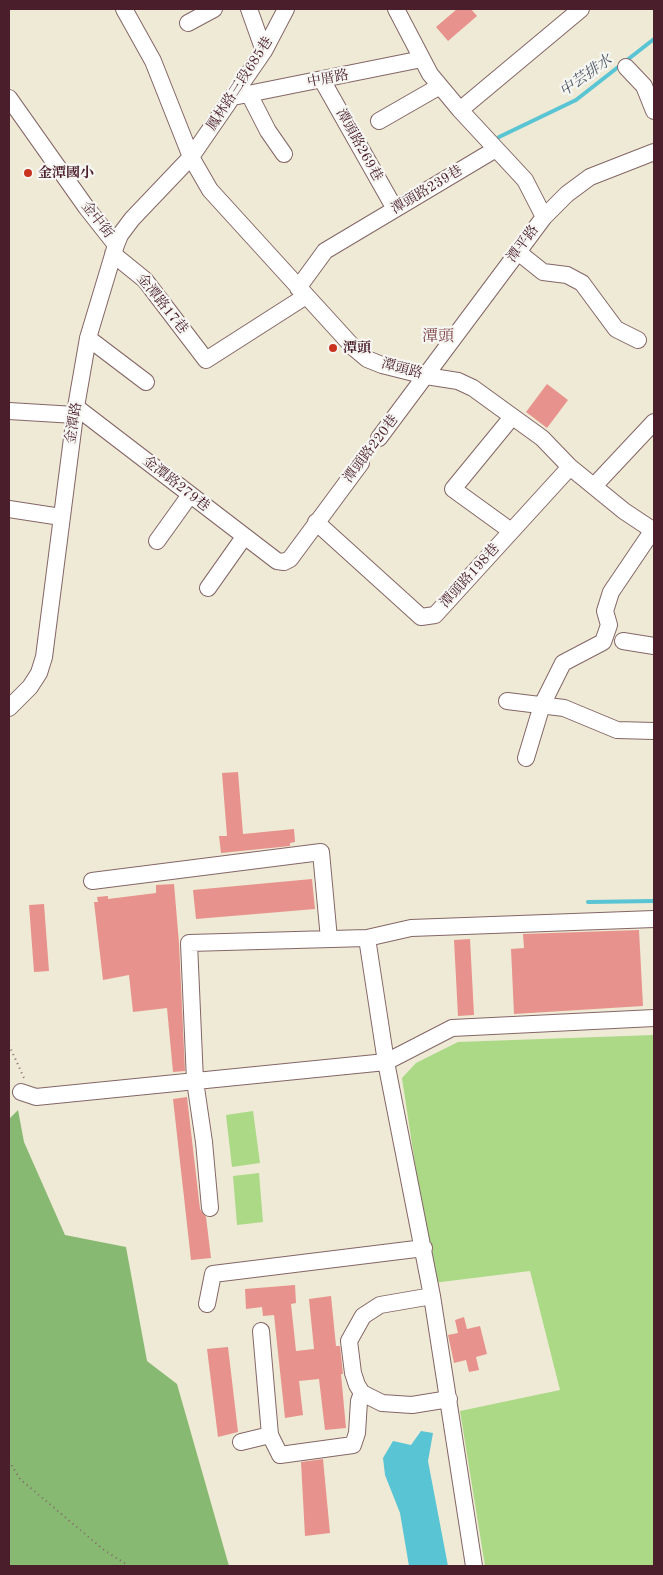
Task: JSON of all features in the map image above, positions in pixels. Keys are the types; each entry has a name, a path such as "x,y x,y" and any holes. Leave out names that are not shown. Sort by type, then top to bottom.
{"street":[{"path":"124,9 153,61 191,156"},
{"path":"188,23 214,9"},
{"path":"249,9 264,51"},
{"name":"鳳林路三段685巷","path":"191,156 241,95 286,9"},
{"path":"396,9 422,59 440,86 525,180 544,217"},
{"path":"460,110 581,9"},
{"name":"中厝路","path":"241,95 422,59"},
{"path":"626,67 644,86 654,111"},
{"name":"潭頭路269巷","path":"322,80 395,209"},
{"path":"379,121 440,86"},
{"path":"241,95 284,154"},
{"name":"金中街","path":"9,98 114,249"},
{"name":"潭頭路239巷","path":"302,292 325,251 496,149"},
{"name":"潭平路","path":"426,376 544,217 566,194 590,178 654,152"},
{"name":"金潭路","path":"9,708 30,687 39,673 44,658 75,411 88,338 114,249 120,235 132,219 191,156"},
{"name":"潭頭路","path":"191,156 210,190 227,211 354,348 367,359 426,376 458,381 473,388 542,438 570,467 654,531"},
{"name":"金潭路17巷","path":"114,249 145,280 206,360 302,292"},
{"path":"518,252 543,272 567,275 582,283 616,329 638,340"},
{"path":"88,338 146,382"},
{"name":"潭頭路220巷","path":"380,438 426,376"},
{"path":"9,412 75,411"},
{"name":"金潭路279巷","path":"75,411 277,561"},
{"path":"512,417 453,489 512,531"},
{"path":"594,486 654,422"},
{"name":"潭頭路220巷","path":"277,561 284,562 290,559 361,463"},
{"name":"潭頭路198巷","path":"316,522 421,616 435,615 570,467"},
{"path":"157,541 190,495"},
{"path":"9,509 61,517"},
{"path":"526,758 542,705 563,663 603,642 609,625 604,611 611,592 654,531"},
{"path":"208,588 244,537"},
{"path":"623,641 654,646"},
{"path":"506,701 564,708 617,730 654,731"},
{"path":"92,881 321,852 328,939"},
{"path":"210,1208 204,1142 195,1081 189,943 367,938 411,928 654,919"},
{"path":"367,938 386,1062 424,1248 474,1566"},
{"path":"21,1092 36,1097 386,1062 452,1028 654,1018"},
{"path":"207,1304 213,1274 424,1248"},
{"path":"432,1296 380,1305 370,1310 357,1324 349,1341 353,1374 356,1385 362,1393 382,1403 397,1405 449,1399"},
{"path":"261,1331 270,1435 280,1455 353,1445 357,1433 358,1401 362,1393"},
{"path":"240,1442 270,1435"}],"path":[{"path":"9,1044 24,1077 21,1092"},
{"path":"9,1462 20,1480 104,1550 129,1566"}],"green space":[{"path":"654,1035 654,1566 485,1566 460,1411 560,1390 530,1271 433,1283 402,1078 416,1063 458,1042"},
{"path":"18,1110 24,1142 65,1235 126,1247 147,1361 177,1384 229,1566 9,1566 9,1119"},
{"path":"253,1111 260,1163 232,1167 226,1115"},
{"path":"259,1173 263,1222 237,1225 233,1176"}],"water":[{"path":"421,1431 433,1433 428,1461 448,1566 409,1566 400,1513 385,1475 383,1458 393,1441 411,1445"}],"building":[{"path":"457,9 471,9 477,16 448,41 436,27"},
{"path":"547,384 568,400 547,428 526,412"},
{"path":"238,772 243,834 294,829 295,842 290,843 290,846 221,853 219,836 227,836 222,773"},
{"path":"312,879 315,909 196,919 193,890"},
{"path":"174,884 179,943 185,1071 173,1072 167,1008 133,1012 129,975 103,980 94,902 98,902 97,897 108,896 108,899 156,893 156,885"},
{"path":"44,904 49,971 34,972 29,905"},
{"path":"639,930 643,1006 514,1014 511,949 524,948 523,934"},
{"path":"470,939 474,1015 458,1016 454,940"},
{"path":"187,1097 200,1209 206,1217 211,1258 191,1260 173,1099"},
{"path":"295,1285 296,1303 291,1304 296,1351 314,1349 309,1299 331,1296 336,1346 340,1346 346,1428 325,1430 319,1379 299,1381 303,1415 285,1418 274,1315 263,1316 262,1307 246,1309 245,1289"},
{"path":"464,1317 467,1329 480,1326 487,1354 476,1357 479,1370 469,1372 466,1360 454,1363 448,1335 458,1333 455,1320"},
{"path":"228,1347 238,1432 218,1437 207,1349"},
{"path":"323,1459 330,1533 305,1536 301,1462"}],"waterway":[{"name":"中芸排水","path":"499,137 576,100 654,39"},
{"path":"588,902 654,901"}],"place":[{"name":"金潭國小","path":"28,173"},
{"name":"潭頭","path":"333,348"}],"district":[{"name":"潭頭","path":"438,337"}]}
